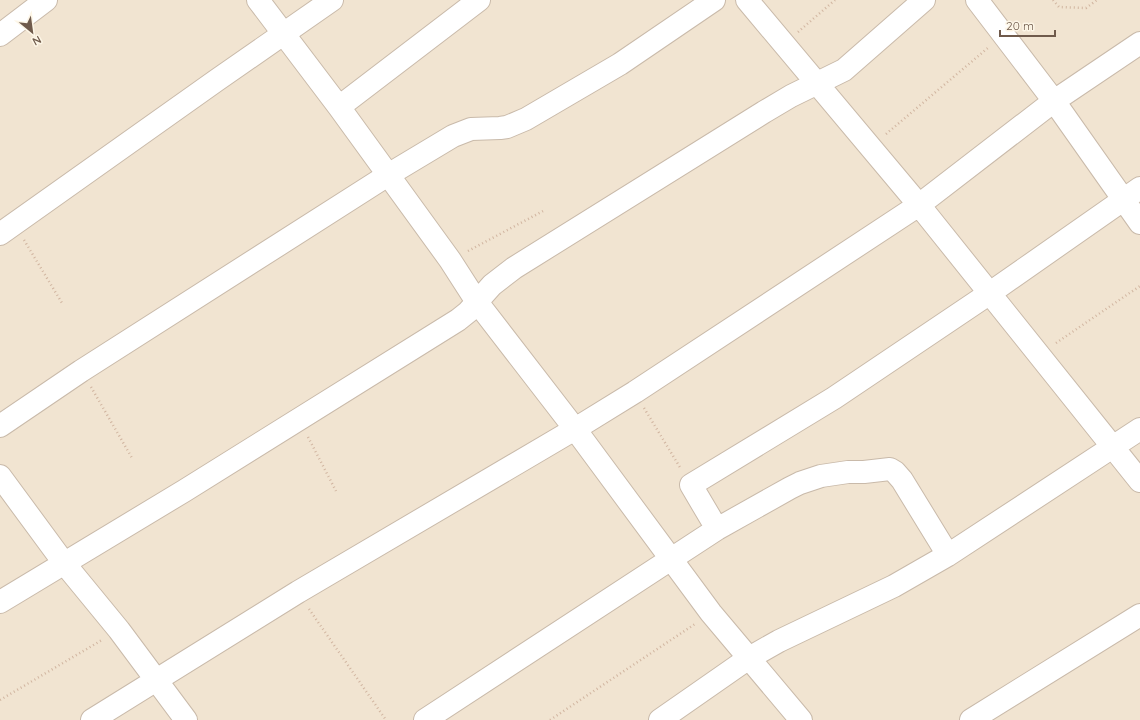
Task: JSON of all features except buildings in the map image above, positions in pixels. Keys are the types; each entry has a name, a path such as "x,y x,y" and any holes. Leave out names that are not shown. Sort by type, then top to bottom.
{"street":[{"path":"0,35 46,0"},
{"path":"258,0 339,107 450,260 477,302 575,429 711,613 802,720"},
{"path":"7,229 283,33 332,0"},
{"path":"339,107 479,0"},
{"path":"0,426 81,371 388,175 453,136 471,129 507,127 526,119 620,64 714,0"},
{"path":"747,0 919,205 1140,481"},
{"path":"0,602 458,320 468,312 492,285 514,268 764,112 791,96 818,84 848,67 924,0"},
{"path":"978,0 1054,101 1132,194 1140,223"},
{"path":"92,720 298,592 635,392 919,205 1054,101 1140,43"},
{"path":"717,529 691,485 834,398 990,293 1132,194"},
{"path":"660,720 749,658 807,627 894,586 948,555 1140,429"},
{"path":"425,720 717,529 790,488 811,478 848,472 890,469 902,480 948,555"},
{"path":"0,476 64,563 119,630 157,679 186,720"},
{"path":"971,720 1140,615"}],"path":[{"path":"784,44 835,0"},
{"path":"1054,0 1059,7 1086,8 1097,0"},
{"path":"871,147 943,84 1003,35"},
{"path":"450,260 545,210"},
{"path":"7,229 62,303"},
{"path":"1039,355 1140,286"},
{"path":"81,371 132,458"},
{"path":"635,392 691,485"},
{"path":"299,419 336,491"},
{"path":"298,592 386,720"},
{"path":"550,720 711,613"},
{"path":"0,700 119,630"}],"shaded area":[{"path":"0,0 1140,0 1140,720 0,720"}]}
